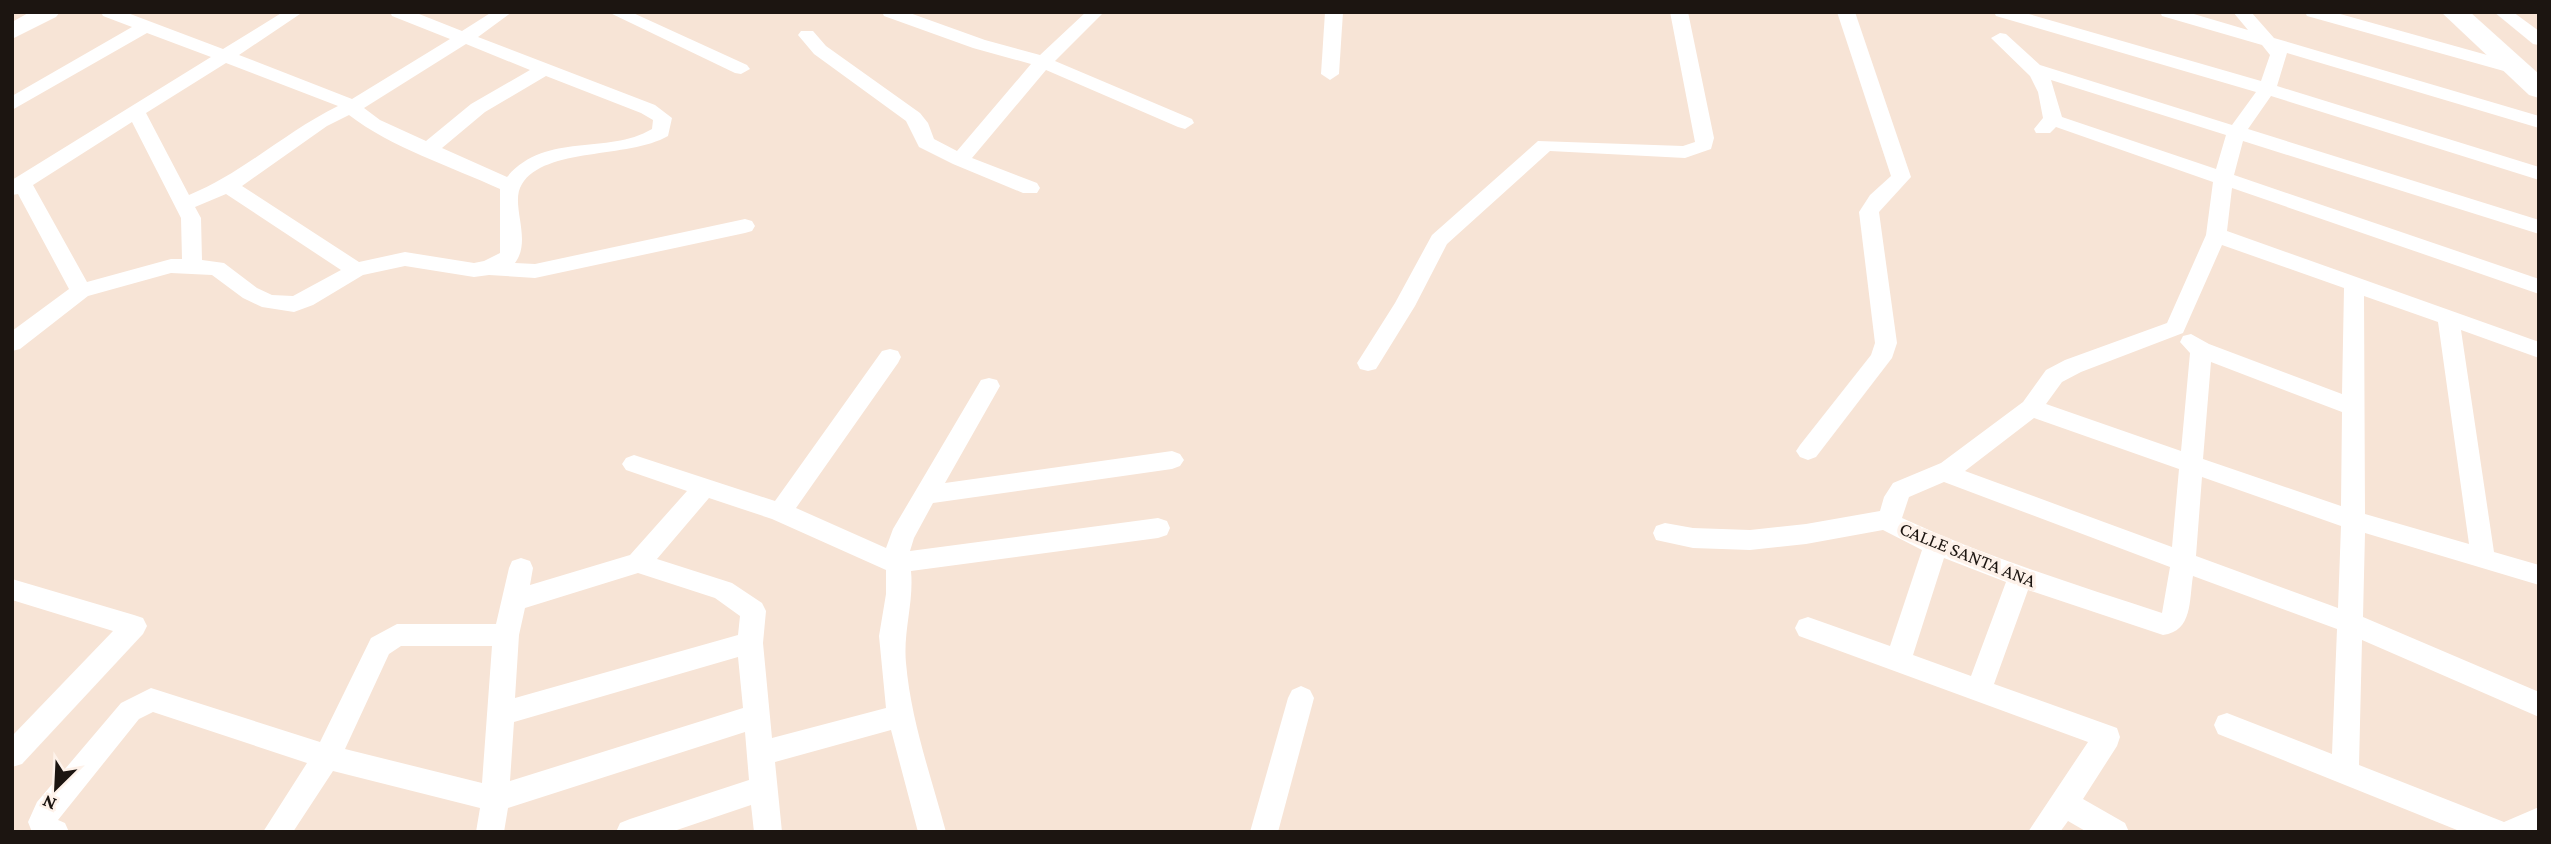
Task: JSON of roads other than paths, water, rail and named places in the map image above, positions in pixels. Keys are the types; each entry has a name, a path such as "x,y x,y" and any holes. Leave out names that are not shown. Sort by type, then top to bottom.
{"main road":[{"path":"2454,12 2528,67"},
{"path":"2478,12 2528,67 2539,89"}],"street":[{"path":"12,32 48,12"},
{"path":"109,12 227,55 352,106 373,124 510,186"},
{"path":"81,290 17,186 295,12"},
{"path":"398,12 546,68 648,109 663,118 661,132 650,139 542,160 517,175 510,186 514,246 509,257 489,268"},
{"path":"184,204 229,186 320,122 376,94 504,12"},
{"path":"616,12 741,69"},
{"path":"890,12 979,44 1043,62 1185,123"},
{"path":"960,160 1043,62 1097,12"},
{"path":"1329,74 1334,12"},
{"path":"1368,363 1404,306 1439,240 1545,145 1685,152 1704,145 1705,138 1679,12"},
{"path":"1808,451 1881,358 1886,343 1869,212 1873,202 1887,188 1897,184 1901,177 1846,12"},
{"path":"2002,12 2267,89 2539,174"},
{"path":"2168,12 2539,122"},
{"path":"2241,12 2279,54 2267,89 2236,132 2223,179 2216,235 2175,328 2201,350 2354,407"},
{"path":"2313,12 2528,67"},
{"path":"2502,12 2539,40"},
{"path":"12,104 146,26"},
{"path":"807,35 820,50 913,117 919,123 926,142 960,160 1030,188"},
{"path":"2000,38 2034,69 2051,98 2048,125 2223,179 2539,286"},
{"path":"426,150 453,131 478,108 546,68"},
{"path":"2034,69 2539,227"},
{"path":"136,111 191,218 192,265"},
{"path":"229,186 356,270"},
{"path":"17,334 81,290 171,265 217,268 250,293 280,304 306,300 356,270 405,259 474,270 489,268 535,271 745,226"},
{"path":"2216,235 2539,349"},
{"path":"2345,772 2353,520 2354,284"},
{"path":"2448,317 2483,559"},
{"name":"CALLE SANTA ANA","path":"2175,328 2054,376 2031,408 1943,472 1901,490 1896,497 1890,519 1893,525 1936,545 2020,577 2163,624 2170,623 2174,618 2183,562"},
{"path":"2183,562 2201,350"},
{"path":"780,512 890,357"},
{"path":"932,832 900,716 892,648 892,623 900,575 896,564 902,536 989,386"},
{"path":"2031,408 2353,520 2539,575"},
{"path":"925,495 1172,460"},
{"path":"634,464 780,512 896,564 1158,528"},
{"path":"1943,472 2349,623 2539,705"},
{"path":"514,600 638,563 705,487"},
{"path":"1665,533 1685,538 1729,541 1784,538 1890,519"},
{"path":"1898,660 1936,545"},
{"path":"638,563 723,590 753,611 750,643 768,832"},
{"path":"490,832 495,799 506,635 521,568"},
{"path":"1979,690 2020,577"},
{"path":"12,589 134,626 12,755"},
{"path":"1808,628 2106,737 2064,804 2042,832"},
{"path":"277,832 327,757 380,646 387,639 397,635 506,635"},
{"path":"500,714 750,643"},
{"path":"1264,832 1301,698"},
{"path":"55,832 45,828 42,822 47,811 130,711 151,700 327,757 495,799 757,716"},
{"path":"761,753 900,716"},
{"path":"2227,725 2496,832"},
{"path":"630,832 764,788"},
{"path":"2064,804 2115,832"},
{"path":"2513,832 2539,820"}]}
